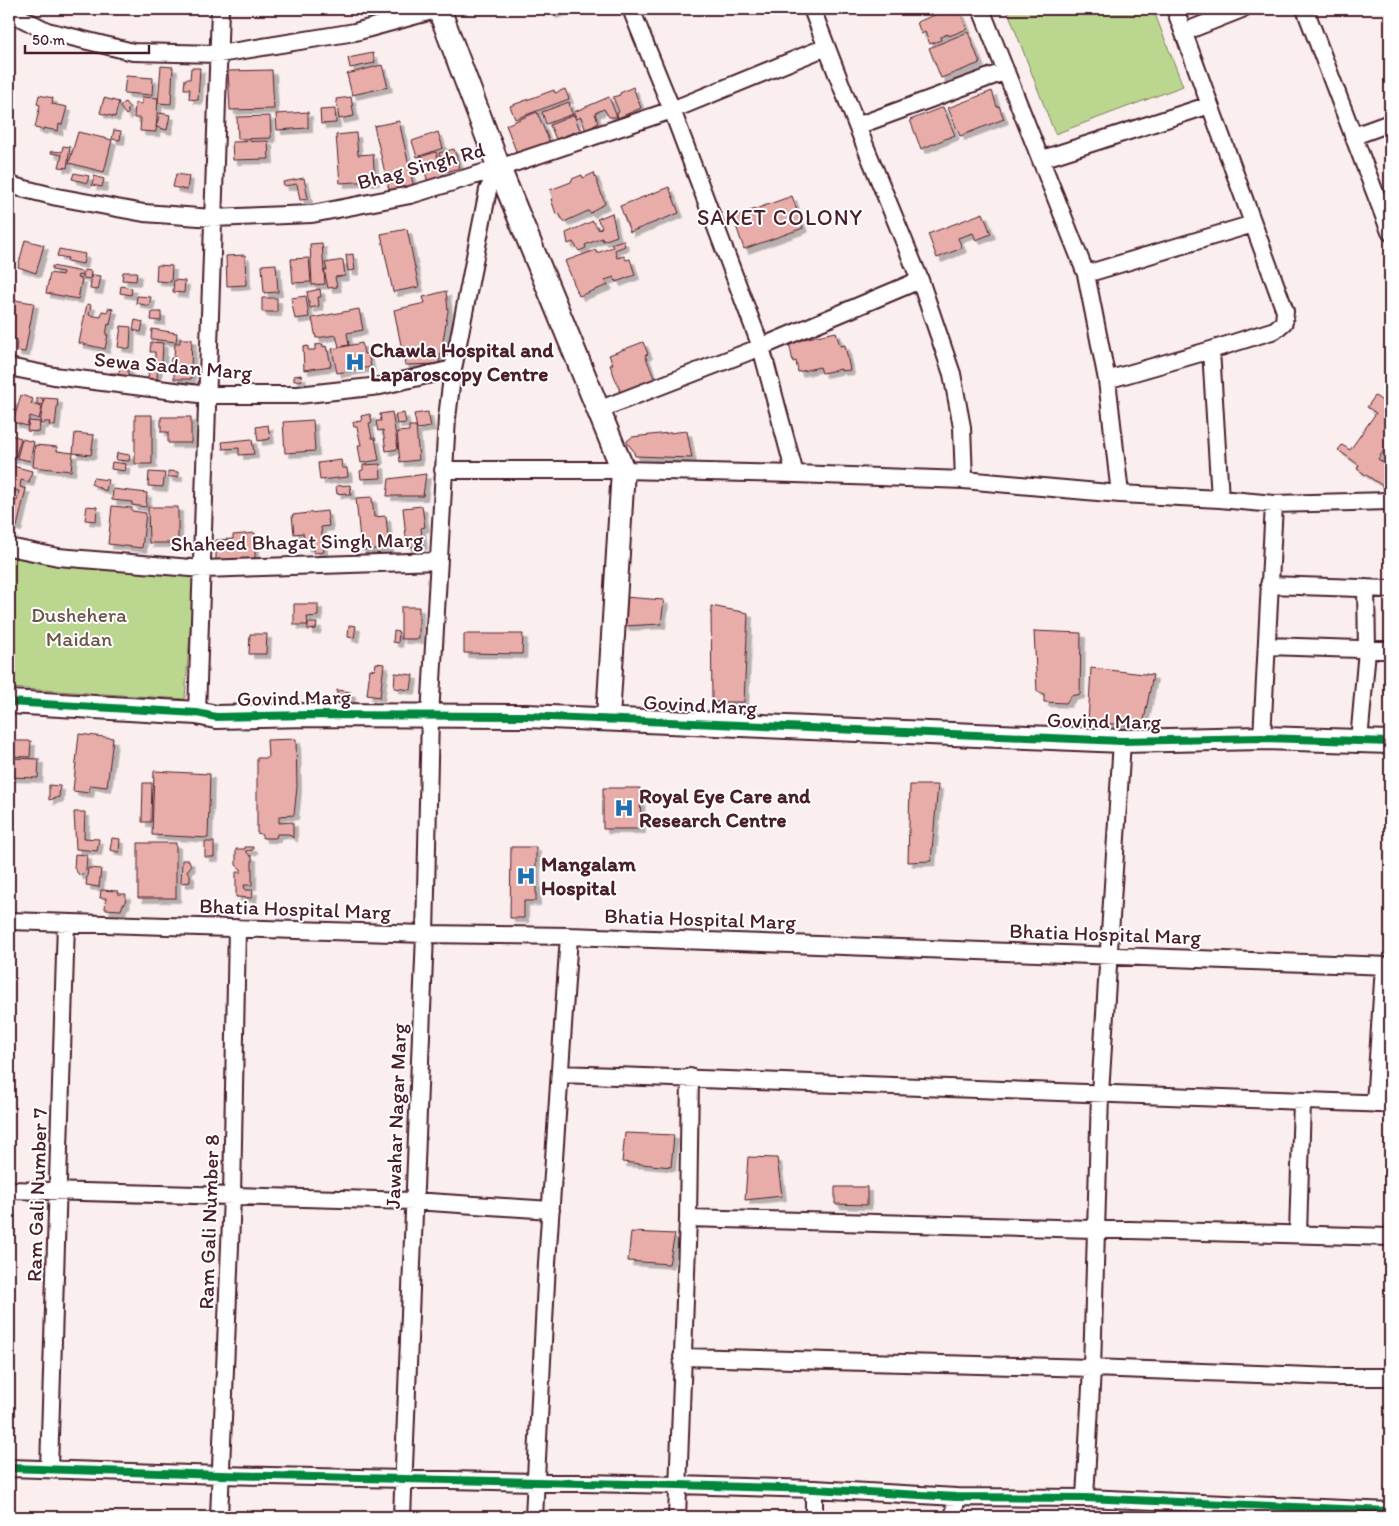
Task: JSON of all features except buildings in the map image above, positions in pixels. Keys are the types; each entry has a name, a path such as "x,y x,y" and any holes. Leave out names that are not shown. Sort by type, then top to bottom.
{"street":[{"path":"197,713 220,9"},
{"path":"9,12 47,31 133,52 219,54 355,32 439,9 499,168 623,470 608,718"},
{"path":"631,9 672,110 761,347 795,474"},
{"path":"812,9 857,126 920,280 952,374 962,427 964,480"},
{"path":"981,9 1086,274 1107,380 1120,494"},
{"path":"1107,380 1275,330 1284,322 1285,311 1175,9"},
{"path":"1184,32 1242,9"},
{"path":"1305,9 1390,232"},
{"name":"Bhag Singh Rd","path":"9,185 57,197 144,213 213,218 312,214 410,195 499,168 672,110 826,47"},
{"path":"857,126 1006,71"},
{"path":"1042,160 1210,105"},
{"path":"1354,136 1390,123"},
{"name":"Jawahar Nagar Marg","path":"402,1517 425,934 430,716 443,470 452,369 488,190 499,168"},
{"path":"1086,274 1253,224"},
{"path":"598,410 761,347 920,280"},
{"path":"1211,350 1220,499"},
{"name":"Sewa Sadan Marg","path":"9,367 54,376 207,395 298,395 380,386 452,369"},
{"path":"443,470 623,470 795,474 964,480 1120,494 1274,504 1390,502"},
{"path":"1262,738 1268,585 1274,504"},
{"name":"Shaheed Bhagat Singh Marg","path":"9,547 58,557 203,569 438,561"},
{"path":"1268,585 1390,589"},
{"path":"1359,741 1367,650 1366,588"},
{"path":"1267,646 1390,650"},
{"name":"Govind Marg","path":"9,702 197,713 216,717 309,715 526,716 1122,741 1262,738 1390,742"},
{"path":"1086,1498 1100,1094 1122,741"},
{"name":"Bhatia Hospital Marg","path":"9,921 425,934 569,936 1387,966"},
{"name":"Ram Gali Number 7","path":"50,1469 66,923"},
{"name":"Ram Gali Number 8","path":"219,1517 232,1196 237,928"},
{"path":"534,1517 534,1482 569,936"},
{"path":"560,1074 690,1077 1382,1104 1387,966"},
{"path":"677,1517 688,1218 690,1077"},
{"path":"1298,1234 1302,1101"},
{"path":"9,1190 414,1201 551,1210"},
{"path":"688,1218 1390,1237"},
{"path":"682,1357 1092,1368 1336,1377 1390,1377"},
{"path":"9,1468 403,1480 678,1485 956,1497 1086,1498 1224,1511 1365,1514 1390,1511"},
{"path":"814,1490 814,1517"},
{"path":"954,1517 956,1497"}],"green space":[{"path":"1007,9 1153,9 1183,86 1055,134"},
{"name":"Dushehera Maidan","path":"9,547 194,578 185,699 9,688"}],"cycle path":[{"path":"9,702 197,713 216,717 309,715 526,716 1122,741 1262,738 1390,742"},
{"path":"9,1468 814,1489 956,1497 1085,1498 1390,1511"}],"place":[{"name":"Chawla Hospital and Laparoscopy Centre","path":"355,362"},
{"name":"Royal Eye Care and Research Centre","path":"624,808"},
{"name":"Mangalam Hospital","path":"526,876"}],"district":[{"name":"SAKET COLONY","path":"780,217"}]}
